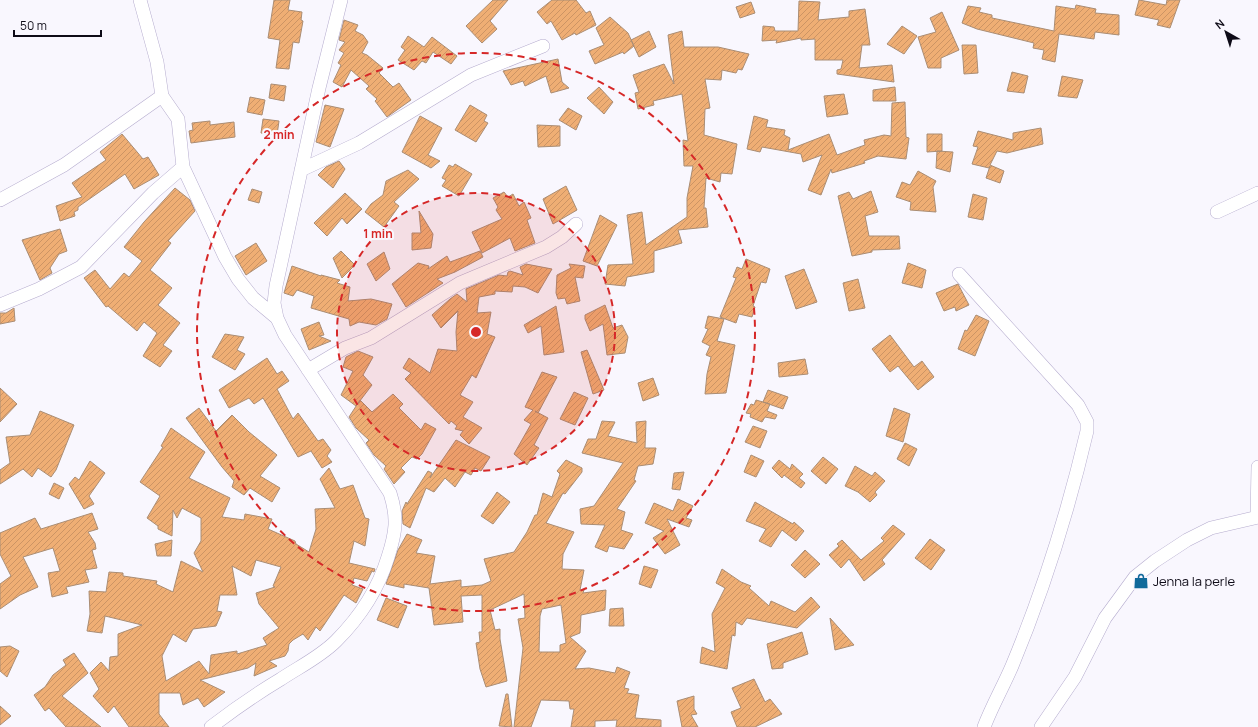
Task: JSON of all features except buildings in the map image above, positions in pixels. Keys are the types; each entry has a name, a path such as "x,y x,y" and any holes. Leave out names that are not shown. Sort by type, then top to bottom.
{"street":[{"path":"140,0 157,62 162,96 178,119 183,166 225,257 238,279 253,298 277,318"},
{"path":"211,727 251,698 321,654 335,642 367,605 384,570 390,552 395,528 396,511 390,493 285,335 277,318 274,303 276,286 301,170 341,0"},
{"path":"301,170 359,143 471,75 543,46"},
{"path":"0,200 64,165 162,96"},
{"path":"0,305 38,289 81,267 153,194 183,166"},
{"path":"1217,212 1258,194"},
{"path":"308,370 345,348 371,338 460,283 546,247 562,237 576,224"},
{"path":"959,274 1078,405 1087,422 1087,431 1066,516 1040,592 1011,667 984,727"},
{"path":"1041,727 1075,677 1105,618 1135,577 1155,561 1188,540 1212,528 1258,517 1258,467"}],"place":[{"name":"Jenna la perle","path":"1141,581"}]}
